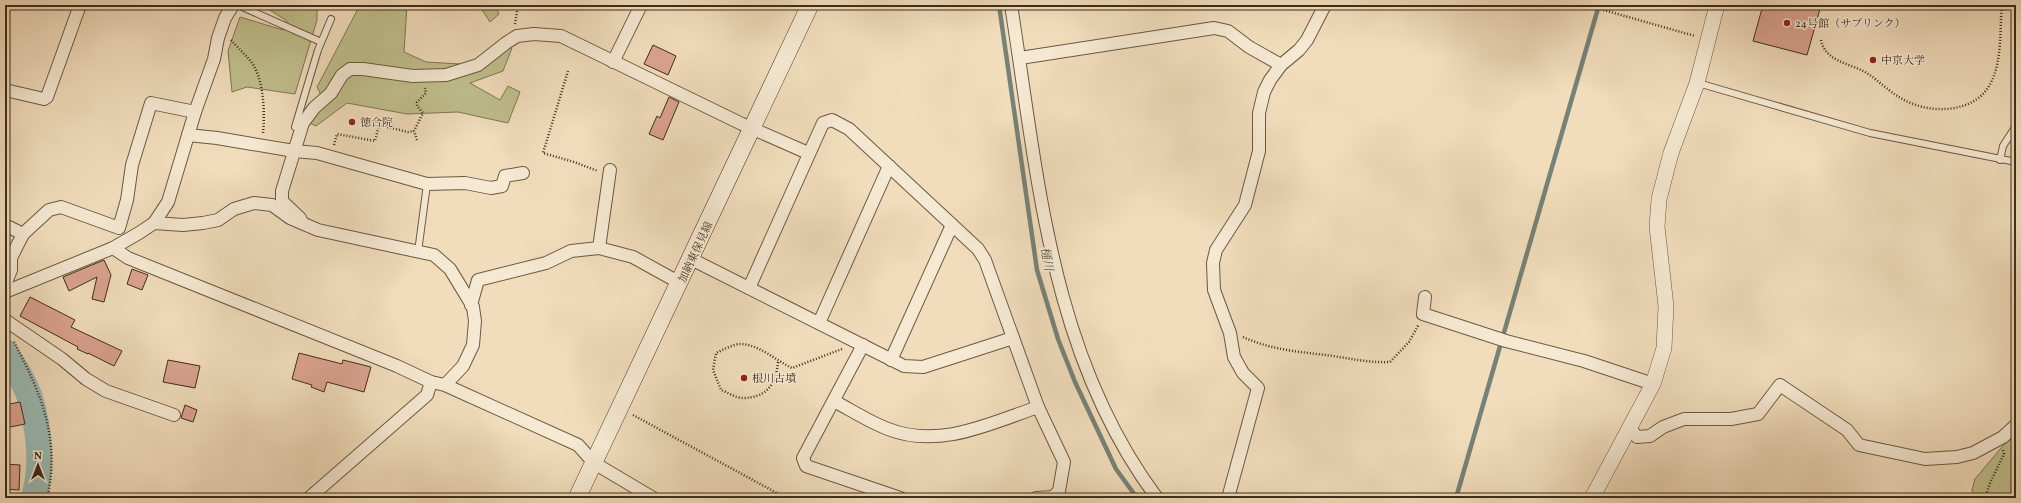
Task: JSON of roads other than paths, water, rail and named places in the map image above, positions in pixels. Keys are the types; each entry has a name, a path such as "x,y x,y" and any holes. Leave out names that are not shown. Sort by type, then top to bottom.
{"main road":[{"name":"加納東保見線","path":"577,498 680,283 810,5"}],"street":[{"path":"5,90 44,99 47,96 80,5"},
{"path":"5,292 113,248 154,223 168,202 195,112 214,59 221,30 225,18 233,5"},
{"path":"613,62 641,5"},
{"path":"1011,5 1033,150 1050,248 1064,305 1082,361 1105,411 1133,464 1157,498"},
{"path":"1228,498 1258,388 1237,365 1231,344 1230,333 1214,290 1213,263 1216,250 1245,205 1259,151 1259,112 1264,92 1270,80 1281,65 1299,50 1307,40 1325,5"},
{"path":"1592,498 1653,384 1664,348 1665,283 1658,227 1659,199 1671,153 1697,83 1717,5"},
{"path":"1020,58 1214,28 1228,31 1249,47 1281,65"},
{"path":"302,223 300,218 282,201 282,191 294,151 298,128 314,108 331,93 342,75 350,69 363,69 418,76 446,75 478,65 514,38 534,34 561,36 752,128 808,153"},
{"path":"5,285 11,270 11,258 23,234 49,210 61,207 119,228 127,200 132,165 151,103 195,112"},
{"path":"749,288 808,153 823,123 832,120 849,129 978,249 985,260 1038,407 1064,462 1059,491 1053,497 1036,498"},
{"path":"188,135 317,153 427,184 465,183 497,187 502,186 504,176 522,173"},
{"path":"819,323 889,166"},
{"path":"599,248 610,175"},
{"path":"154,223 183,225 203,223 218,220 234,209 254,203 272,205 290,218 318,230 434,255 450,269 471,305 475,321 473,344 463,366 445,385"},
{"path":"5,225 23,234"},
{"path":"892,360 952,225"},
{"path":"113,248 128,258 389,363 431,382 445,385 578,444 594,463 653,498"},
{"path":"471,305 478,280 546,263 571,251 599,248 633,257 680,283"},
{"path":"691,259 904,366 923,367 1013,338"},
{"path":"1425,297 1423,314 1506,341 1584,361 1653,384"},
{"path":"5,320 62,359 86,379 106,391 174,415"},
{"path":"860,344 834,401 803,458 806,466 900,498"},
{"path":"309,498 427,395 431,382"},
{"path":"1630,428 1637,437 1650,436 1663,427 1684,419 1730,419 1758,414 1780,385 1847,430 1859,444 1925,459 1957,457 1973,453 2003,437 2016,426"},
{"path":"834,401 887,429 907,435 923,437 944,436 972,429 1038,407"}],"lane":[{"path":"238,5 321,42"},
{"path":"287,125 298,128 321,42 331,19"},
{"path":"1697,83 1870,133 2016,162"},
{"path":"2000,160 2003,146 2016,126"},
{"path":"418,252 427,184"}],"waterway":[{"name":"樋川","path":"999,5 1037,270 1058,339 1075,382 1116,469 1137,498"},
{"path":"1456,498 1599,5"},
{"path":"5,352 25,386 30,398 36,422 39,460 37,486 34,498"}],"place":[{"name":"24号館（サブリンク）","path":"1787,23"},
{"name":"中京大学","path":"1873,60"},
{"name":"徳合院","path":"352,122"},
{"name":"根川古墳","path":"744,378"}]}
